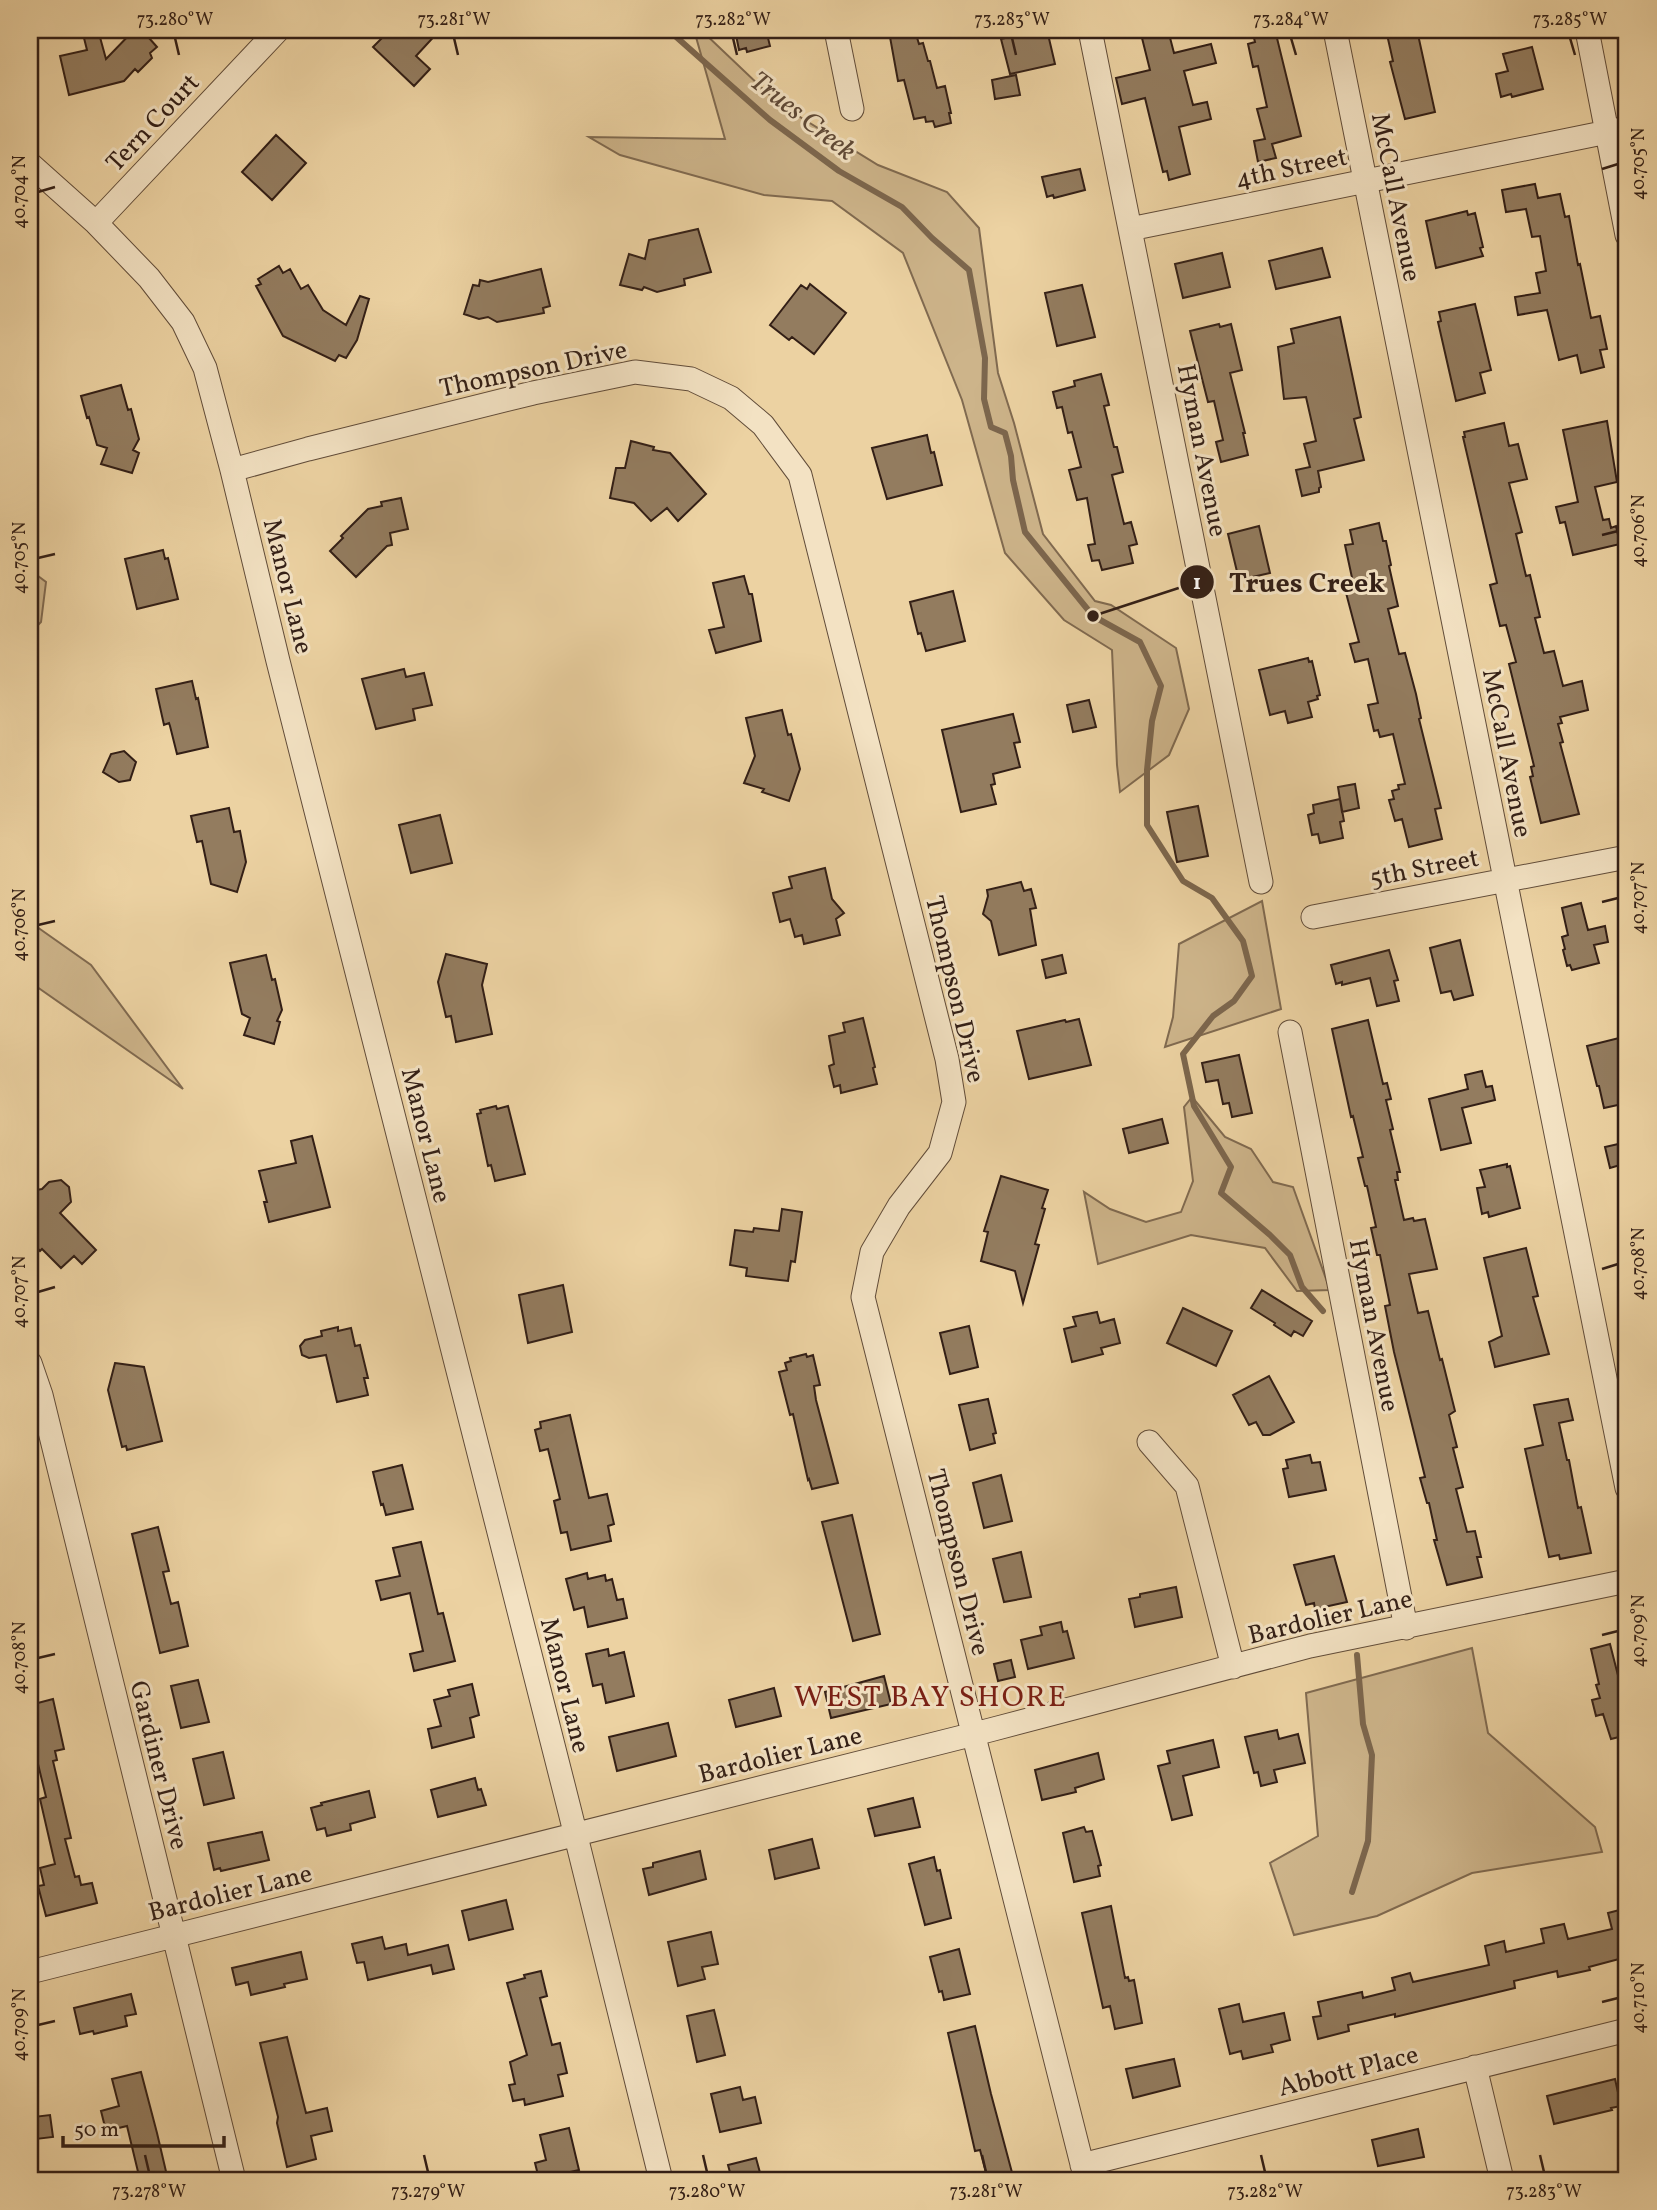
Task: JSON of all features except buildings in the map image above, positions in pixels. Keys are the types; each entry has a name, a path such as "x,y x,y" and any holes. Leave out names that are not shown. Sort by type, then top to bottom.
{"street":[{"name":"Tern Court","path":"96,223 278,30"},
{"path":"836,30 852,109"},
{"name":"Hyman Avenue","path":"1090,30 1261,882"},
{"name":"McCall Avenue","path":"1335,30 1627,1488"},
{"path":"1587,30 1617,130 1627,235"},
{"name":"4th Street","path":"1130,229 1617,130"},
{"name":"Manor Lane","path":"30,164 96,223 149,278 183,322 205,368 661,2180"},
{"name":"Thompson Drive","path":"232,470 533,393 635,372 691,379 731,398 763,425 800,475 947,1059 954,1102 940,1153 899,1206 872,1252 863,1297 1084,2173"},
{"name":"5th Street","path":"1313,917 1627,857"},
{"name":"Hyman Avenue","path":"1290,1032 1406,1628"},
{"name":"Gardiner Drive","path":"30,1363 41,1395 234,2180"},
{"path":"1149,1442 1187,1486 1233,1667"},
{"name":"Bardolier Lane","path":"30,1972 974,1734 1310,1646 1627,1581"},
{"name":"Abbott Place","path":"1084,2173 1475,2067 1627,2030"},
{"path":"1475,2067 1502,2180"}],"shaded area":[{"path":"694,30 701,30 779,104 878,165 947,192 979,228 998,373 1043,534 1095,601 1111,605 1176,648 1189,709 1169,755 1120,792 1112,650 1064,620 1005,553 962,400 903,253 832,201 764,195 620,155 589,137 725,139"},
{"path":"30,570 46,582 41,622 30,633"},
{"path":"1262,901 1281,1009 1165,1047 1173,1017 1179,944"},
{"path":"30,922 91,965 183,1089 30,982"},
{"path":"1192,1097 1225,1137 1251,1149 1273,1182 1293,1187 1330,1290 1297,1291 1265,1248 1191,1235 1098,1264 1084,1192 1110,1209 1146,1222 1181,1212 1193,1181 1184,1107"},
{"path":"1472,1648 1488,1733 1595,1827 1602,1852 1472,1873 1377,1916 1294,1935 1270,1863 1318,1836 1306,1693"}],"waterway":[{"name":"Trues Creek","path":"672,30 674,35 770,120 839,171 902,207 969,270 985,358 984,399 991,427 1005,433 1025,532 1093,616 1140,642 1161,686 1152,721 1147,770 1147,825 1183,881 1212,898 1243,941 1252,976 1234,1001 1213,1016 1183,1054 1194,1106 1231,1167 1221,1193 1290,1255 1302,1287 1323,1311"},
{"name":"Trues Creek","path":"1352,1892 1368,1841 1372,1755 1363,1724 1357,1655"}],"place":[{"name":"Trues Creek","path":"1093,616"}],"district":[{"name":"WEST BAY SHORE","path":"931,1696"}]}
